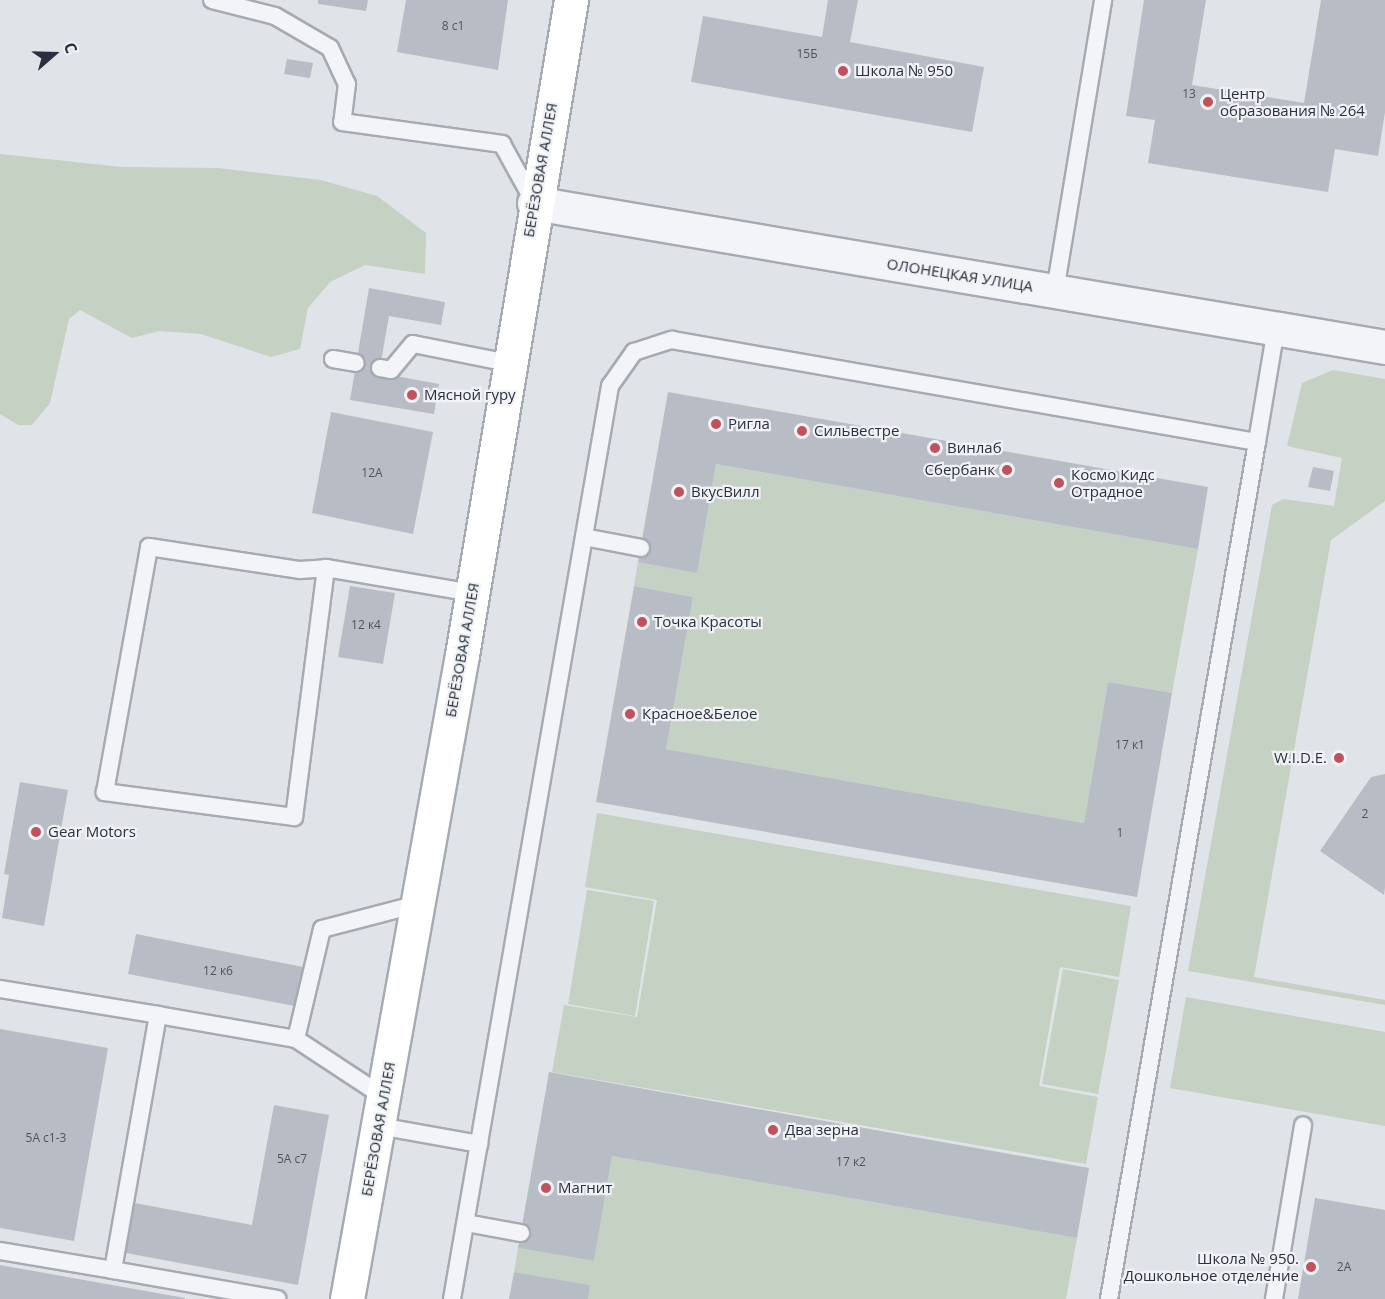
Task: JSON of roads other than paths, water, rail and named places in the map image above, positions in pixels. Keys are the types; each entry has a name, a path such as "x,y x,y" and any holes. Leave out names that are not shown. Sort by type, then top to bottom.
{"main road":[{"name":"БЕРЁЗОВАЯ АЛЛЕЯ","path":"347,1299 472,593 534,203 571,0"}],"street":[{"name":"ОЛОНЕЦКАЯ УЛИЦА","path":"534,203 1385,346"}],"lane":[{"path":"212,0 275,16 330,48 347,84 342,122 502,144 534,203"},
{"path":"1055,291 1103,0"},
{"path":"1109,1299 1276,328"},
{"path":"453,1299 610,386 624,361 659,341 1257,442"},
{"path":"380,368 391,370 413,344 509,363"},
{"path":"333,359 356,363"},
{"path":"584,537 641,548"},
{"path":"326,568 294,816 105,792 149,547 300,570 326,568 472,593"},
{"path":"296,1039 322,929 418,904"},
{"path":"0,989 296,1039 381,1111 479,1144"},
{"path":"112,1270 158,1015"},
{"path":"1274,1299 1303,1125"},
{"path":"466,1223 521,1233"},
{"path":"0,1251 277,1299"}],"place":[{"name":"Школа № 950","path":"843,71"},
{"name":"Центр образования № 264","path":"1208,102"},
{"name":"Мясной гуру","path":"412,395"},
{"name":"Ригла","path":"716,424"},
{"name":"Сильвестре","path":"802,431"},
{"name":"Винлаб","path":"935,448"},
{"name":"Сбербанк","path":"1007,470"},
{"name":"Космо Кидс Отрадное","path":"1059,483"},
{"name":"ВкусВилл","path":"679,492"},
{"name":"Точка Красоты","path":"642,622"},
{"name":"Красное&Белое","path":"630,714"},
{"name":"W.I.D.E.","path":"1339,758"},
{"name":"Gear Motors","path":"36,832"},
{"name":"Два зерна","path":"773,1130"},
{"name":"Магнит","path":"546,1188"},
{"name":"Школа № 950. Дошкольное отделение","path":"1311,1267"}]}
